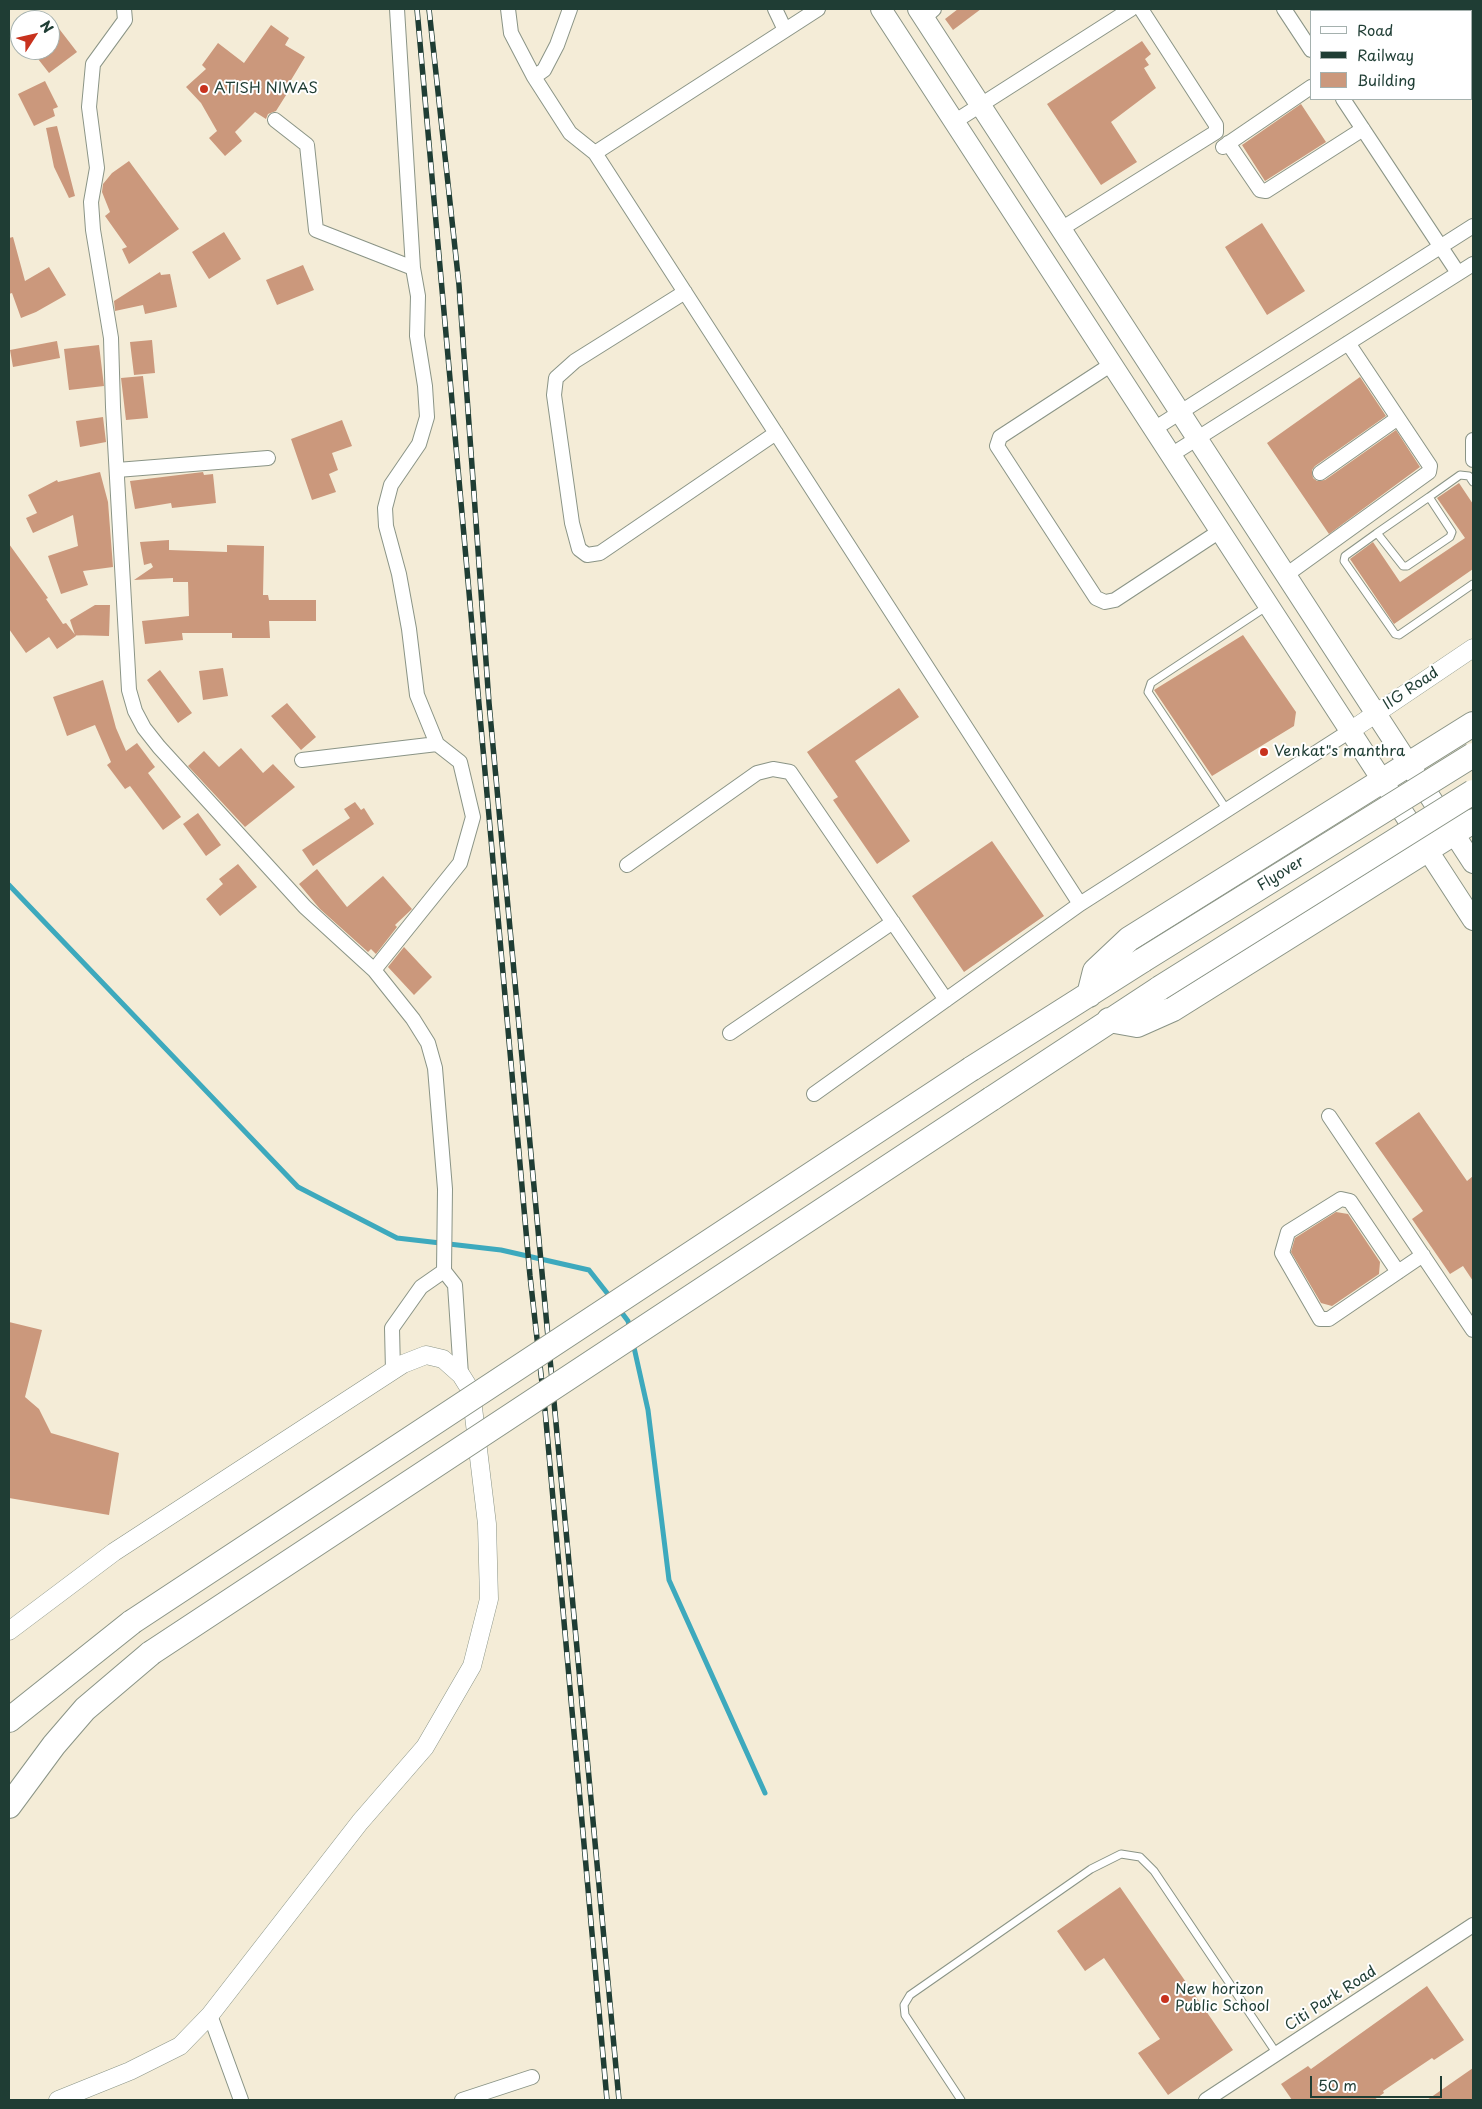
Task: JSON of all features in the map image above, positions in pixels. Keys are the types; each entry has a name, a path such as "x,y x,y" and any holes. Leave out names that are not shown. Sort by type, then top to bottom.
{"highway":[{"path":"1089,995 1095,972 1130,939 1473,724"},
{"name":"Flyover","path":"9,1720 132,1622 971,1069 1473,754"},
{"path":"9,1806 54,1745 85,1709 151,1654 1109,1020 1473,792"},
{"path":"1109,1020 1137,1025 1173,1009 1464,827"}],"main road":[{"path":"881,9 1473,920"},
{"path":"925,12 980,105 1409,764 1464,827 1473,863"}],"street":[{"path":"124,9 125,20 93,64 89,107 97,168 91,202 93,230 112,338 112,407 129,690 135,711 144,728 305,907 374,970 413,1019 428,1043 435,1068 445,1189 445,1268 455,1285 461,1375"},
{"path":"374,970 460,863 473,817 460,762 437,744 417,695 400,574 386,526 385,508 391,485 419,444 426,417 425,386 417,336 418,296 413,268 397,9"},
{"path":"508,9 511,33 534,77 570,133 595,153 1080,904"},
{"path":"534,77 544,70 570,9"},
{"path":"775,9 785,30"},
{"path":"595,153 818,9"},
{"path":"954,122 1131,9"},
{"path":"1061,228 1216,132 1216,125 1141,9"},
{"path":"1284,9 1310,48"},
{"path":"1310,88 1226,145 1260,190 1266,191 1363,129"},
{"path":"1344,100 1458,273"},
{"path":"275,120 307,145 316,230 413,268"},
{"path":"1154,429 1473,226"},
{"path":"1171,456 1473,264"},
{"path":"685,292 575,361 556,378 554,395 572,523 579,549 587,555 600,553 776,433"},
{"path":"1286,575 1429,472 1430,466 1348,343"},
{"path":"1112,364 1000,437 997,446 1090,590 1096,598 1105,602 1115,600 1220,531"},
{"path":"1320,473 1398,418"},
{"path":"1472,440 1473,460"},
{"path":"117,470 268,458"},
{"name":"IIG Road","path":"1350,731 1473,648"},
{"path":"814,1094 1080,904 1350,731"},
{"path":"302,760 437,744"},
{"path":"627,865 757,773 773,769 790,772 946,1000"},
{"path":"730,1033 893,922"},
{"path":"1329,1116 1473,1330"},
{"path":"1398,1272 1350,1201 1341,1199 1288,1232 1282,1253 1320,1319 1329,1319 1423,1255"},
{"path":"393,1371 392,1328 422,1287 445,1268"},
{"path":"9,1631 114,1552 393,1371 426,1355 443,1359 461,1375 471,1391 487,1534 489,1599 472,1666 425,1747 360,1822 210,2015 180,2046 130,2071 58,2100"},
{"name":"Citi Park Road","path":"1206,2100 1473,1925"},
{"path":"210,2015 242,2100"},
{"path":"462,2100 532,2077"}],"lane":[{"path":"1473,482 1469,476 1460,475 1377,532 1345,556 1344,561 1395,634 1399,635 1473,584"},
{"path":"1377,532 1403,566 1406,566 1450,537 1452,532 1430,497"},
{"path":"1227,810 1148,692 1151,683 1268,605"},
{"path":"961,2100 905,2015 904,2005 910,1995 1091,1869 1121,1854 1140,1857 1154,1871 1277,2054"}],"building":[{"path":"958,9 981,9 953,30 945,19"},
{"path":"271,25 289,38 285,45 305,57 285,90 288,92 276,111 268,114 266,119 255,112 235,132 242,141 225,156 209,138 217,131 201,103 186,87 206,69 202,65 218,43 244,63"},
{"path":"60,30 77,52 49,73 39,60 60,60"},
{"path":"1142,41 1151,54 1145,59 1149,65 1144,68 1156,88 1111,122 1137,162 1101,185 1047,104"},
{"path":"45,81 58,107 53,109 55,116 34,126 18,94"},
{"path":"1301,104 1326,142 1265,181 1242,145"},
{"path":"57,126 75,196 69,198 54,167 46,128"},
{"path":"129,161 179,229 129,264 122,249 127,247 105,216 110,212 102,192 103,184 112,173"},
{"path":"1262,223 1305,291 1267,315 1225,247"},
{"path":"224,232 241,259 209,279 192,252"},
{"path":"13,237 25,281 49,267 66,295 21,318 12,293 9,294 9,238"},
{"path":"303,265 314,290 277,305 266,280"},
{"path":"160,272 161,275 170,274 177,307 145,314 143,305 115,311 114,301"},
{"path":"152,340 155,373 134,375 130,342"},
{"path":"57,341 60,358 13,367 10,350"},
{"path":"99,345 104,386 69,390 64,349"},
{"path":"143,376 148,418 126,420 121,378"},
{"path":"1360,377 1386,416 1315,466 1312,470 1313,478 1317,481 1325,480 1396,430 1420,467 1329,534 1267,443"},
{"path":"103,417 106,442 80,447 76,421"},
{"path":"342,420 352,446 332,453 338,470 329,474 336,492 312,500 291,439"},
{"path":"100,472 108,502 113,567 83,571 88,585 61,594 48,556 78,546 73,515 33,533 26,518 37,513 28,495 57,480 58,482"},
{"path":"203,472 204,475 213,474 216,503 172,508 171,503 135,509 130,481"},
{"path":"1459,483 1473,504 1473,569 1394,624 1350,559 1373,542 1400,582 1465,538 1437,498"},
{"path":"169,540 169,550 227,552 227,545 264,546 263,595 268,595 269,600 316,600 316,621 269,621 270,638 232,638 232,633 182,633 183,640 145,644 142,621 189,616 188,582 173,582 173,578 134,580 153,567 151,563 144,565 140,542"},
{"path":"9,544 48,598 46,599 63,624 66,623 76,636 57,649 49,637 26,653 9,629"},
{"path":"95,605 110,605 109,636 75,635 70,620"},
{"path":"1243,635 1296,712 1294,726 1212,776 1154,690"},
{"path":"223,668 228,696 203,700 199,671"},
{"path":"160,670 192,713 178,723 147,680"},
{"path":"103,680 116,728 126,751 137,743 155,767 148,773 181,817 163,830 130,786 125,789 107,765 111,762 95,725 67,736 53,697"},
{"path":"899,688 919,717 855,761 910,841 877,864 833,800 838,797 807,752"},
{"path":"287,703 316,737 301,750 271,716"},
{"path":"241,748 263,773 273,764 295,787 245,827 188,766 204,751 219,767"},
{"path":"355,802 361,810 364,808 374,824 313,866 302,850 350,818 344,809"},
{"path":"198,813 221,845 206,856 183,824"},
{"path":"992,841 1044,916 964,972 912,896"},
{"path":"238,864 257,887 220,916 206,899 223,884 219,879"},
{"path":"317,869 347,907 383,876 412,909 395,925 397,927 376,954 371,949 368,952 320,909 299,884"},
{"path":"404,947 432,977 414,995 388,967"},
{"path":"1419,1112 1467,1181 1473,1176 1473,1281 1463,1266 1450,1274 1412,1219 1423,1211 1375,1143"},
{"path":"1336,1212 1348,1214 1380,1262 1379,1274 1332,1306 1321,1303 1291,1252 1295,1238"},
{"path":"9,1322 42,1330 25,1397 39,1409 51,1433 119,1453 109,1515 9,1498"},
{"name":"New horizon Public School","path":"1120,1887 1233,2050 1168,2095 1138,2053 1160,2039 1104,1958 1085,1971 1057,1931"},
{"path":"1427,1986 1464,2040 1434,2060 1432,2058 1383,2091 1384,2093 1374,2100 1292,2100 1281,2084 1308,2066 1311,2069"},
{"path":"1473,2068 1473,2100 1427,2100"}],"waterway":[{"path":"9,885 298,1187 397,1238 501,1250 589,1270 611,1298"},
{"path":"619,1309 628,1321 630,1329"},
{"path":"633,1343 648,1410 669,1580 765,1793"}],"railway":[{"path":"417,9 530,1276 545,1410 607,2100"},
{"path":"429,9 459,285 489,703 619,2100"}],"place":[{"name":"ATISH NIWAS","path":"204,89"},
{"name":"Venkat\"s manthra","path":"1264,752"},
{"name":"New horizon Public School","path":"1165,1999"}]}
